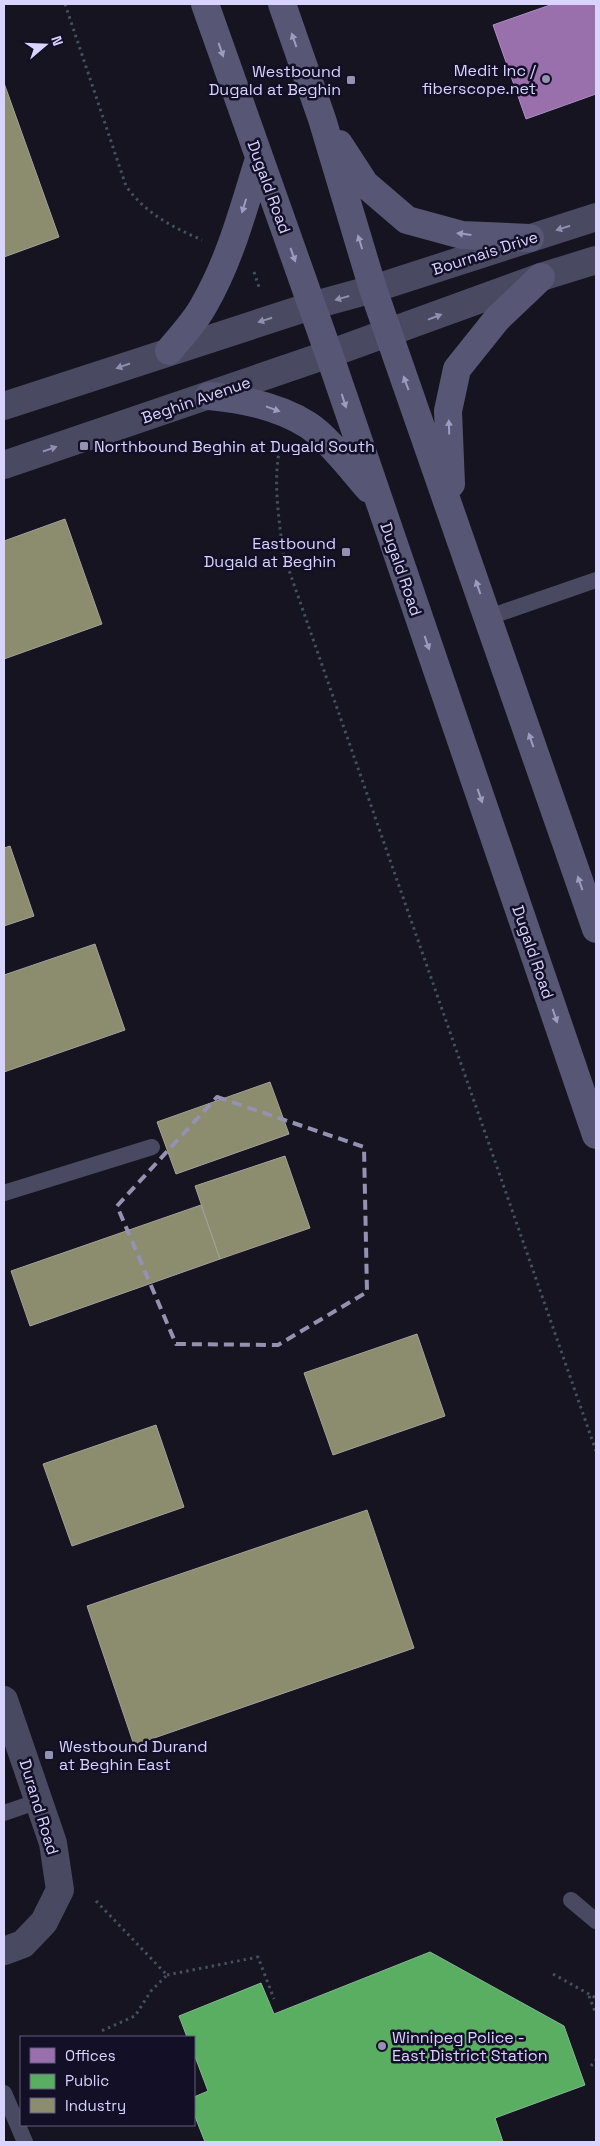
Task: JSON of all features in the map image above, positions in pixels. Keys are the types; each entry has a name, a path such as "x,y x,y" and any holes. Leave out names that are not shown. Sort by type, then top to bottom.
{"main road":[{"name":"Dugald Road","path":"205,4 258,159 329,354 596,1135"},
{"path":"282,4 322,119 389,334 596,929"},
{"path":"322,119 365,184 407,220 462,235 530,238"},
{"path":"169,351 203,308 221,274 232,248 258,159"},
{"path":"452,511 448,411 457,369 497,319 541,277"},
{"path":"209,396 245,400 278,410 309,425 377,498"}],"street":[{"name":"Bournais Drive","path":"374,289 596,217"},
{"path":"389,334 541,277 596,260"},
{"path":"4,406 169,351 312,306 374,289"},
{"name":"Beghin Avenue","path":"4,465 389,334"},
{"name":"Durand Road","path":"4,1700 53,1843 60,1890 44,1922 23,1944 4,1951"}],"lane":[{"path":"489,618 596,580"},
{"path":"6,1186 152,1147"},
{"path":"4,1813 39,1801"},
{"path":"571,1900 596,1921"},
{"path":"4,2093 25,2142"}],"path":[{"path":"65,4 126,186 142,206 165,222 202,239"},
{"path":"278,454 277,494 283,553 596,1451"},
{"path":"96,1901 167,1976"},
{"path":"99,2032 135,2016 151,1991 167,1976 258,1957 274,2000"},
{"path":"553,1974 589,1996 596,1998"},
{"path":"589,1996 596,2014"},
{"path":"591,2066 596,2060"}],"highlighted area":[{"path":"217,1097 364,1147 367,1292 278,1345 176,1344 117,1206"}],"building: Offices":[{"path":"553,4 596,4 596,94 526,119 493,25"}],"building: Public":[{"name":"Winnipeg Police - East District Station","path":"430,1952 564,2026 585,2085 495,2118 503,2142 205,2142 195,2117 195,2097 208,2091 195,2057 195,2036 187,2036 179,2016 261,1983 274,2014"}],"building: Industry":[{"path":"4,83 59,237 4,257"},
{"path":"65,519 102,624 4,659 4,541"},
{"path":"10,846 34,916 4,926 4,848"},
{"path":"95,944 125,1030 4,1072 4,975"},
{"path":"270,1082 289,1134 176,1174 157,1122"},
{"path":"285,1156 310,1228 220,1259 195,1186"},
{"path":"201,1205 220,1259 30,1326 11,1271"},
{"path":"417,1334 445,1416 333,1455 304,1373"},
{"path":"156,1425 184,1507 72,1546 43,1464"},
{"path":"367,1510 414,1648 134,1745 87,1606"}],"place":[{"name":"Medit Inc / fiberscope.net","path":"546,79"},
{"name":"Westbound Dugald at Beghin","path":"351,80"},
{"name":"Northbound Beghin at Dugald South","path":"84,446"},
{"name":"Eastbound Dugald at Beghin","path":"346,552"},
{"name":"Westbound Durand at Beghin East","path":"49,1755"},
{"name":"Winnipeg Police - East District Station","path":"382,2046"}]}
